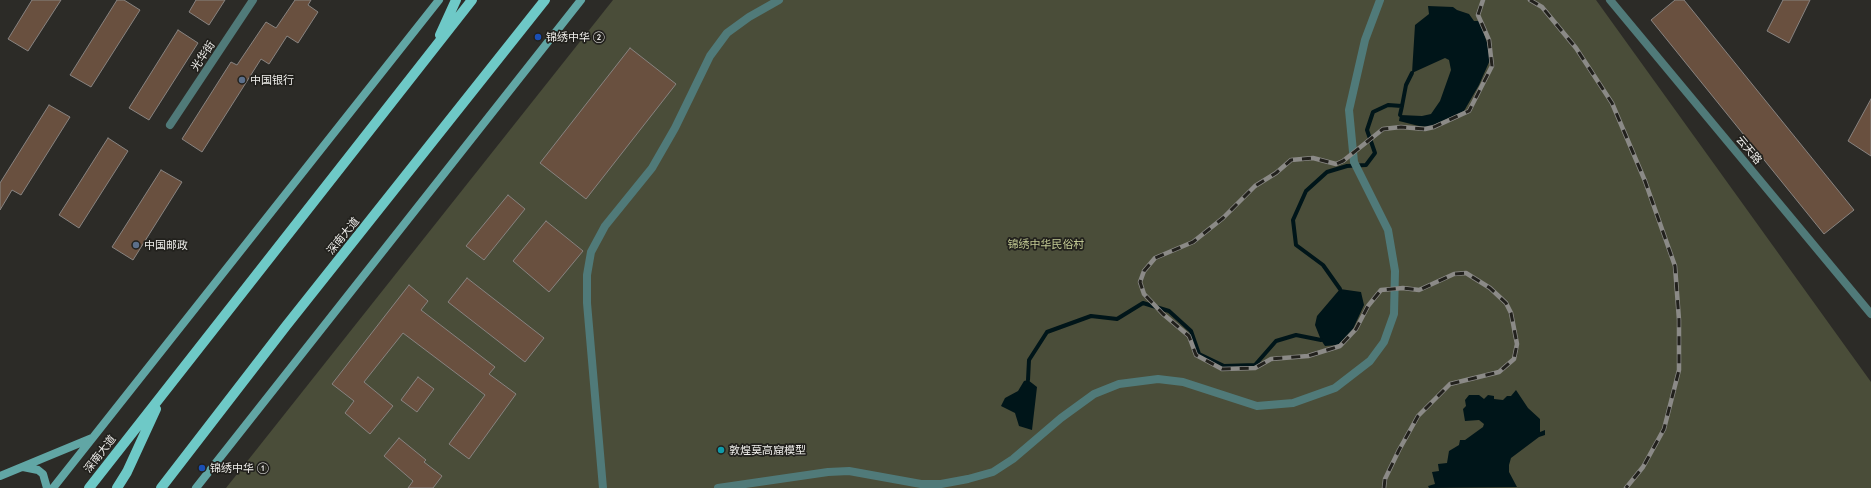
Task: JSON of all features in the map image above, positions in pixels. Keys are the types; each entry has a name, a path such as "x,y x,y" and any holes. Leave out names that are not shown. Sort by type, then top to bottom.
{"main road":[{"path":"53,488 439,0"},
{"path":"434,50 456,0"},
{"name":"深南大道","path":"89,488 472,0"},
{"name":"深南大道","path":"161,488 286,326 545,0"},
{"path":"196,488 581,0"},
{"path":"117,488 127,472 162,394"},
{"path":"0,476 93,438"},
{"path":"23,467 38,470 43,474 47,488"}],"street":[{"name":"光华街","path":"170,125 253,0"},
{"path":"603,488 587,303 587,275 591,252 605,226 652,168 675,128 710,56 727,33 749,17 778,0"},
{"path":"718,488 828,472 849,471 921,484 941,484 968,480 992,472 1013,459 1061,418 1094,394 1119,384 1158,379 1183,382 1257,406 1293,403 1335,388 1370,361 1384,342 1394,314 1395,271 1388,230 1354,162 1349,110 1365,40 1380,0"},
{"name":"云天路","path":"1610,0 1871,314"}],"green space":[{"name":"锦绣中华民俗村","path":"613,0 1596,0 1871,382 1871,488 226,488"}],"shaded area":[{"path":"1428,6 1453,7 1469,14 1474,21 1480,21 1487,43 1490,60 1479,85 1464,111 1429,127 1399,121 1400,115 1422,116 1431,114 1440,101 1451,70 1449,60 1445,58 1412,73 1415,25 1429,14"},
{"path":"1340,289 1361,292 1364,305 1353,329 1338,345 1325,346 1315,325 1317,316"},
{"path":"1028,380 1037,387 1032,430 1019,426 1015,413 1001,406 1005,398 1018,391 1024,381"},
{"path":"1516,390 1528,408 1540,419 1540,432 1545,430 1545,435 1539,437 1511,458 1509,472 1517,487 1429,488 1428,486 1435,484 1432,472 1439,471 1438,464 1447,463 1449,451 1459,445 1460,440 1465,440 1483,427 1484,424 1479,420 1465,421 1463,409 1466,406 1465,400 1469,395 1479,395 1484,399 1488,395 1494,396 1494,399 1503,400 1507,396 1511,396"}],"building":[{"path":"32,0 61,0 28,51 8,39"},
{"path":"117,0 124,0 140,10 91,87 70,75"},
{"path":"196,0 225,0 209,25 189,12"},
{"path":"295,0 311,0 308,5 318,12 298,43 287,36 269,64 261,59 202,152 182,139 231,62 237,65 266,22 276,28"},
{"path":"1675,0 1684,0 1854,210 1824,234 1651,20"},
{"path":"1783,0 1810,0 1789,43 1767,31"},
{"path":"178,30 198,43 149,120 129,108"},
{"path":"630,48 676,84 586,199 540,163"},
{"path":"1871,99 1871,156 1848,141"},
{"path":"49,105 70,117 21,195 12,190 0,210 0,183"},
{"path":"108,138 128,151 79,228 59,215"},
{"path":"161,170 182,182 133,260 112,247"},
{"path":"508,195 525,209 484,260 466,246"},
{"path":"546,221 583,251 549,292 513,261"},
{"path":"467,278 544,338 525,362 448,302"},
{"path":"409,285 428,301 421,310 495,367 489,374 516,394 469,459 449,444 485,395 403,333 364,382 393,406 370,434 345,413 354,401 332,384"},
{"path":"418,377 434,389 417,412 401,400"},
{"path":"399,438 426,460 424,462 442,476 433,488 408,488 413,481 384,456"}],"waterway":[{"path":"1402,106 1406,85 1412,73"},
{"path":"1340,289 1323,265 1296,245 1293,220 1306,191 1327,172 1347,166 1366,165 1375,153 1367,130 1373,112 1388,105 1402,106 1400,115"},
{"path":"1028,380 1029,360 1047,332 1091,316 1117,319 1143,303 1169,311 1191,331 1199,354 1224,366 1255,365 1276,341 1296,335 1321,340"}],"railway":[{"path":"1384,488 1385,479 1418,416 1450,384 1499,372 1514,359 1517,344 1511,313 1506,303 1490,288 1466,273 1454,274 1419,290 1403,288 1381,290 1368,306 1356,329 1340,346 1308,356 1271,359 1255,368 1222,369 1196,355 1189,336 1163,314 1144,294 1140,282 1144,271 1155,258 1193,242 1223,218 1255,186 1276,173 1291,160 1313,158 1336,164 1343,161 1383,129 1401,127 1425,129 1434,127 1469,111 1492,66 1489,40 1478,15 1483,0"},
{"path":"1530,0 1542,7 1576,48 1612,103 1645,181 1675,266 1679,320 1679,370 1664,429 1643,467 1626,488"}],"place":[{"name":"锦绣中华 ②","path":"538,37"},
{"name":"中国银行","path":"242,80"},
{"name":"中国邮政","path":"136,245"},
{"name":"敦煌莫高窟模型","path":"721,450"},
{"name":"锦绣中华 ①","path":"202,468"}]}
